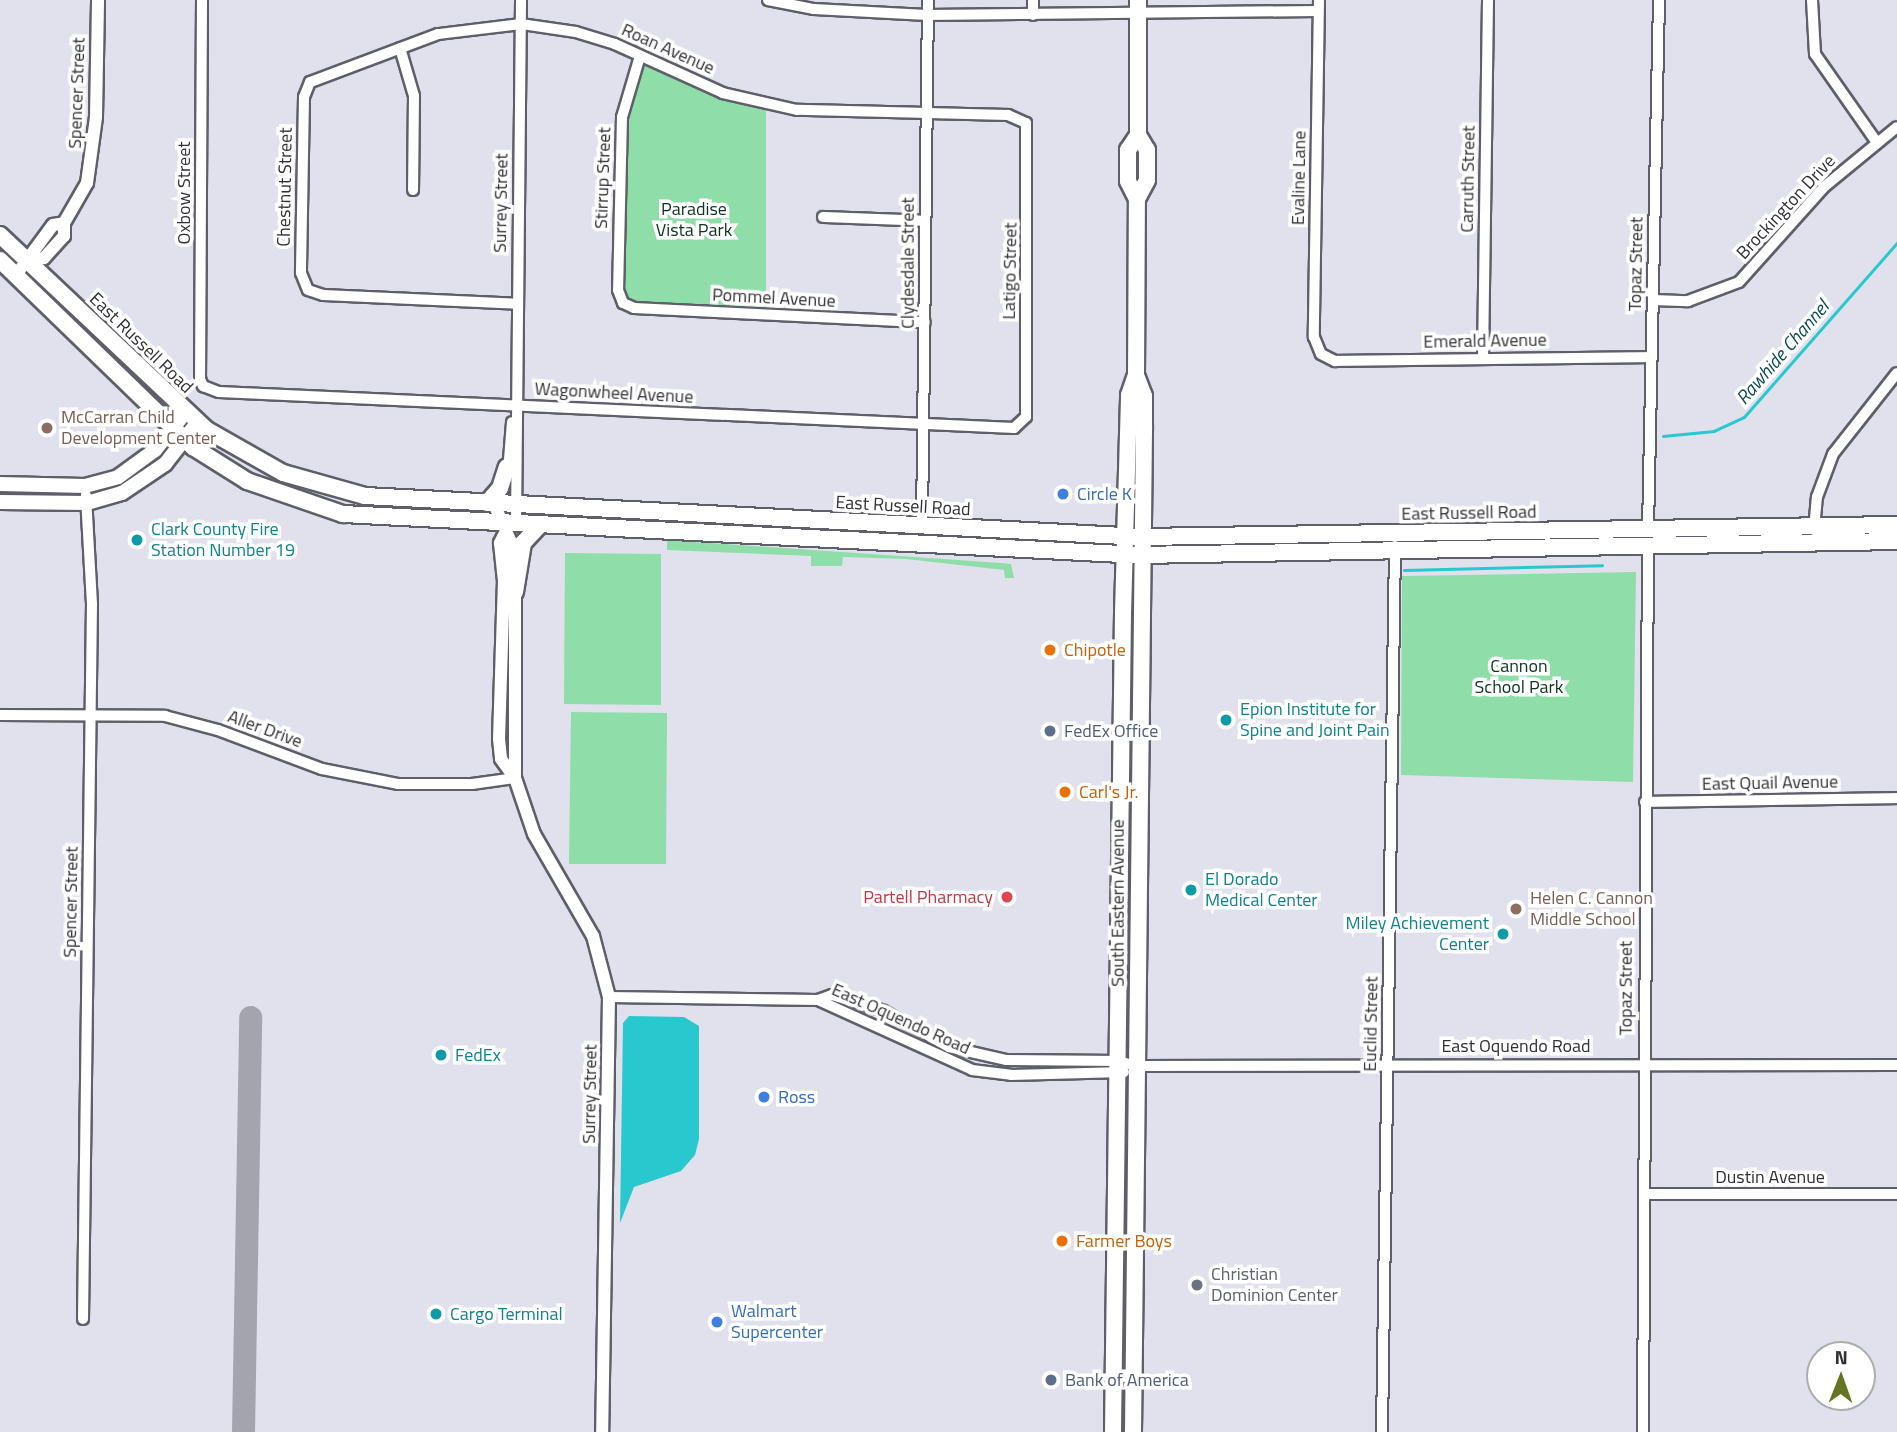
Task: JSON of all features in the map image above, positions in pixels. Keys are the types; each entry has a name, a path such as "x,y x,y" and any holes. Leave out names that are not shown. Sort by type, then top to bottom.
{"main road":[{"name":"South Eastern Avenue","path":"1113,1432 1120,821 1144,396 1136,375 1138,199 1128,181 1129,150 1138,135 1138,6"},
{"name":"East Russell Road","path":"0,235 191,418 255,460 322,486 387,498 490,504 510,516 540,525 1133,555 1359,541"},
{"name":"East Russell Road","path":"0,260 178,435 247,481 316,508 372,518 510,516 825,522 1134,536 1359,541 1814,534 1897,525"},
{"path":"0,502 88,503 148,479 191,418"},
{"path":"0,484 85,486 118,477 139,465 178,435"},
{"path":"490,504 500,488 507,467"},
{"path":"825,522 825,539"},
{"path":"515,592 523,543 540,525"},
{"name":"East Russell Road","path":"1648,537 1734,532 1747,527 1897,541"},
{"name":"South Eastern Avenue","path":"1133,555 1138,818 1133,1432"},
{"path":"1120,821 1138,818"}],"street":[{"name":"Spencer Street","path":"16,275 29,261 33,248 53,225 64,223 83,192 94,154 98,0"},
{"name":"Oxbow Street","path":"202,0 203,386"},
{"name":"Surrey Street","path":"515,778 515,592 510,516 516,406 521,0"},
{"path":"768,0 927,15 1032,15 1138,6 1318,5"},
{"name":"Clydesdale Street","path":"922,526 928,0"},
{"path":"1032,0 1032,15"},
{"name":"Carruth Street","path":"1483,359 1488,0"},
{"name":"Topaz Street","path":"1643,1432 1644,802 1659,0"},
{"path":"1812,0 1815,54 1823,72 1876,141"},
{"name":"Evaline Lane","path":"1318,5 1314,337 1321,354"},
{"name":"Roan Avenue","path":"308,85 400,48 468,28 521,24 576,32 640,56 684,78 749,100 797,110 1023,119"},
{"path":"400,48 414,96 413,191"},
{"name":"Stirrup Street","path":"623,303 618,290 622,117 640,56"},
{"name":"Chestnut Street","path":"308,85 304,97 301,273 308,289 323,295 518,304"},
{"name":"Latigo Street","path":"1023,119 1029,147 1023,423"},
{"name":"Brockington Drive","path":"1653,300 1688,301 1739,282 1824,187 1876,141 1897,127"},
{"path":"823,217 925,221"},
{"name":"Pommel Avenue","path":"623,303 634,308 925,322"},
{"name":"Emerald Avenue","path":"1321,354 1335,361 1652,357"},
{"path":"1814,534 1816,497 1833,454 1897,373"},
{"name":"Wagonwheel Avenue","path":"203,386 219,392 1005,430 1023,423"},
{"name":"Surrey Street","path":"516,406 507,467 510,516 500,543 503,610 499,739 501,759 515,778 534,834 589,927 609,997 602,1432"},
{"name":"Spencer Street","path":"83,1319 91,714 88,503 85,486"},
{"name":"Euclid Street","path":"1382,1432 1395,541"},
{"path":"503,610 506,656 514,665"},
{"name":"Aller Drive","path":"0,715 142,714 188,721 365,780 424,786 515,778"},
{"name":"East Quail Avenue","path":"1644,802 1897,798"},
{"name":"East Oquendo Road","path":"609,997 818,1000 832,996 861,1003 948,1047 981,1058 1119,1068 1388,1063 1897,1065"},
{"name":"Dustin Avenue","path":"1644,1194 1897,1194"}],"green space":[{"name":"Paradise Vista Park","path":"645,59 766,106 766,315 631,308 621,299 623,142 630,93"},
{"path":"667,540 1011,564 1014,578 1005,578 1004,570 906,559 843,557 842,566 811,566 811,556 667,550"},
{"path":"565,553 661,554 661,705 564,704"},
{"name":"Cannon School Park","path":"1636,572 1633,782 1401,775 1402,576"},
{"path":"571,712 667,713 666,864 569,864"}],"water":[{"path":"629,1016 684,1017 699,1026 699,1139 695,1155 681,1171 634,1187 620,1223 623,1023"}],"waterway":[{"name":"Rawhide Channel","path":"1663,436 1714,431 1744,417 1897,243"},
{"name":"Rawhide Channel","path":"1404,570 1602,565"}],"taxiway":[{"path":"243,1432 250,1017"}],"place":[{"name":"McCarran Child Development Center","path":"47,428"},
{"name":"Circle K","path":"1063,494"},
{"name":"Clark County Fire Station Number 19","path":"137,540"},
{"name":"Chipotle","path":"1050,650"},
{"name":"Epion Institute for Spine and Joint Pain","path":"1226,720"},
{"name":"FedEx Office","path":"1050,731"},
{"name":"Carl's Jr.","path":"1065,792"},
{"name":"El Dorado Medical Center","path":"1191,890"},
{"name":"Partell Pharmacy","path":"1007,897"},
{"name":"Helen C. Cannon Middle School","path":"1516,909"},
{"name":"Miley Achievement Center","path":"1503,934"},
{"name":"FedEx","path":"441,1055"},
{"name":"Ross","path":"764,1097"},
{"name":"Farmer Boys","path":"1062,1241"},
{"name":"Christian Dominion Center","path":"1197,1285"},
{"name":"Cargo Terminal","path":"436,1314"},
{"name":"Walmart Supercenter","path":"717,1322"},
{"name":"Bank of America","path":"1051,1380"}]}
